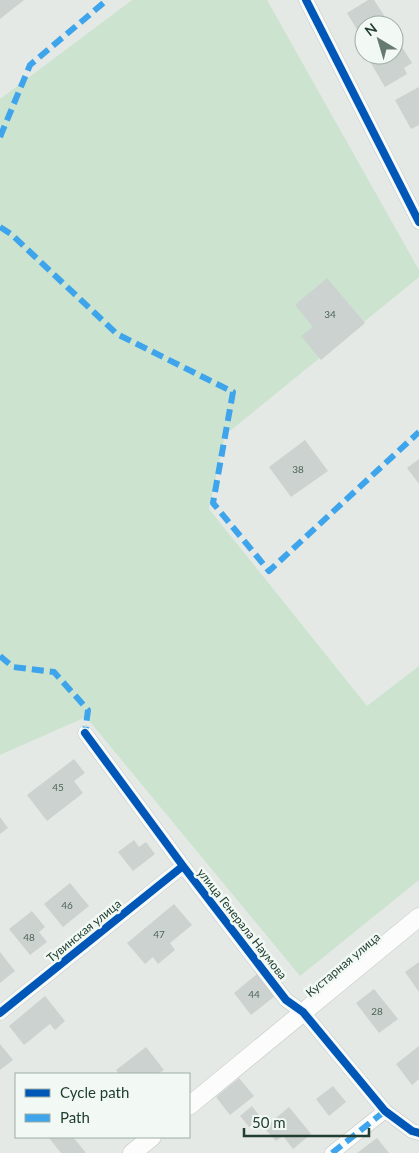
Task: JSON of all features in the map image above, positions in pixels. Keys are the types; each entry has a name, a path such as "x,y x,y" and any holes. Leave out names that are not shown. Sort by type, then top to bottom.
{"street":[{"path":"306,0 419,222"},
{"name":"улица Генерала Наумова","path":"85,734 286,1000 303,1012 385,1111 412,1131 419,1133"},
{"name":"Тувинская улица","path":"0,1013 183,866"},
{"name":"Кустарная улица","path":"190,1105 419,917"},
{"path":"332,1153 385,1111"},
{"path":"132,1153 151,1138"}],"green space":[{"path":"132,0 267,0 419,270 419,277 225,435 209,509 367,706 419,666 419,880 300,976 86,717 0,755 0,99"}],"building":[{"path":"0,0 24,0 0,19"},
{"path":"368,0 374,0 384,15 354,15 354,24 347,13"},
{"path":"404,50 412,63 404,68 407,74 385,87 372,65 404,65"},
{"path":"419,87 419,125 411,129 395,100"},
{"path":"327,278 365,323 321,360 301,336 313,327 295,305"},
{"path":"305,440 328,471 291,497 269,467"},
{"path":"419,459 419,484 407,468"},
{"path":"74,759 85,773 74,781 83,793 47,821 27,795"},
{"path":"0,817 8,828 0,834"},
{"path":"134,840 139,847 146,842 155,854 133,871 118,852"},
{"path":"70,883 89,906 63,927 44,904"},
{"path":"174,904 192,925 170,943 175,950 158,964 153,957 145,964 127,943"},
{"path":"32,911 45,927 39,932 47,942 30,955 9,929"},
{"path":"0,952 15,971 0,983"},
{"path":"419,962 419,992 405,972"},
{"path":"257,974 275,996 251,1015 234,993"},
{"path":"374,989 398,1019 379,1033 356,1003"},
{"path":"45,996 65,1021 55,1030 50,1024 24,1045 9,1026"},
{"path":"0,1044 13,1060 0,1070"},
{"path":"419,1046 419,1079 412,1085 396,1064"},
{"path":"146,1047 164,1070 160,1073 118,1073 116,1070"},
{"path":"239,1078 254,1096 230,1115 216,1097"},
{"path":"333,1086 346,1102 329,1116 316,1099"},
{"path":"252,1106 261,1118 249,1127 240,1116"},
{"path":"289,1107 311,1134 293,1149 283,1136 276,1141 264,1128"},
{"path":"49,1138 74,1138 86,1153 61,1153"},
{"path":"377,1138 389,1153 357,1153"}],"marked path":[{"path":"0,137 30,65 107,0"},
{"path":"0,227 11,234 117,334 233,392 213,503 269,571 419,432"},
{"path":"0,656 13,667 54,672 88,710 85,733"},
{"path":"332,1153 385,1111"}],"cycle path":[{"path":"306,0 419,222"},
{"path":"85,733 183,866 286,1000 303,1012 385,1111 412,1131 419,1133"},
{"path":"0,1013 183,866"}]}
